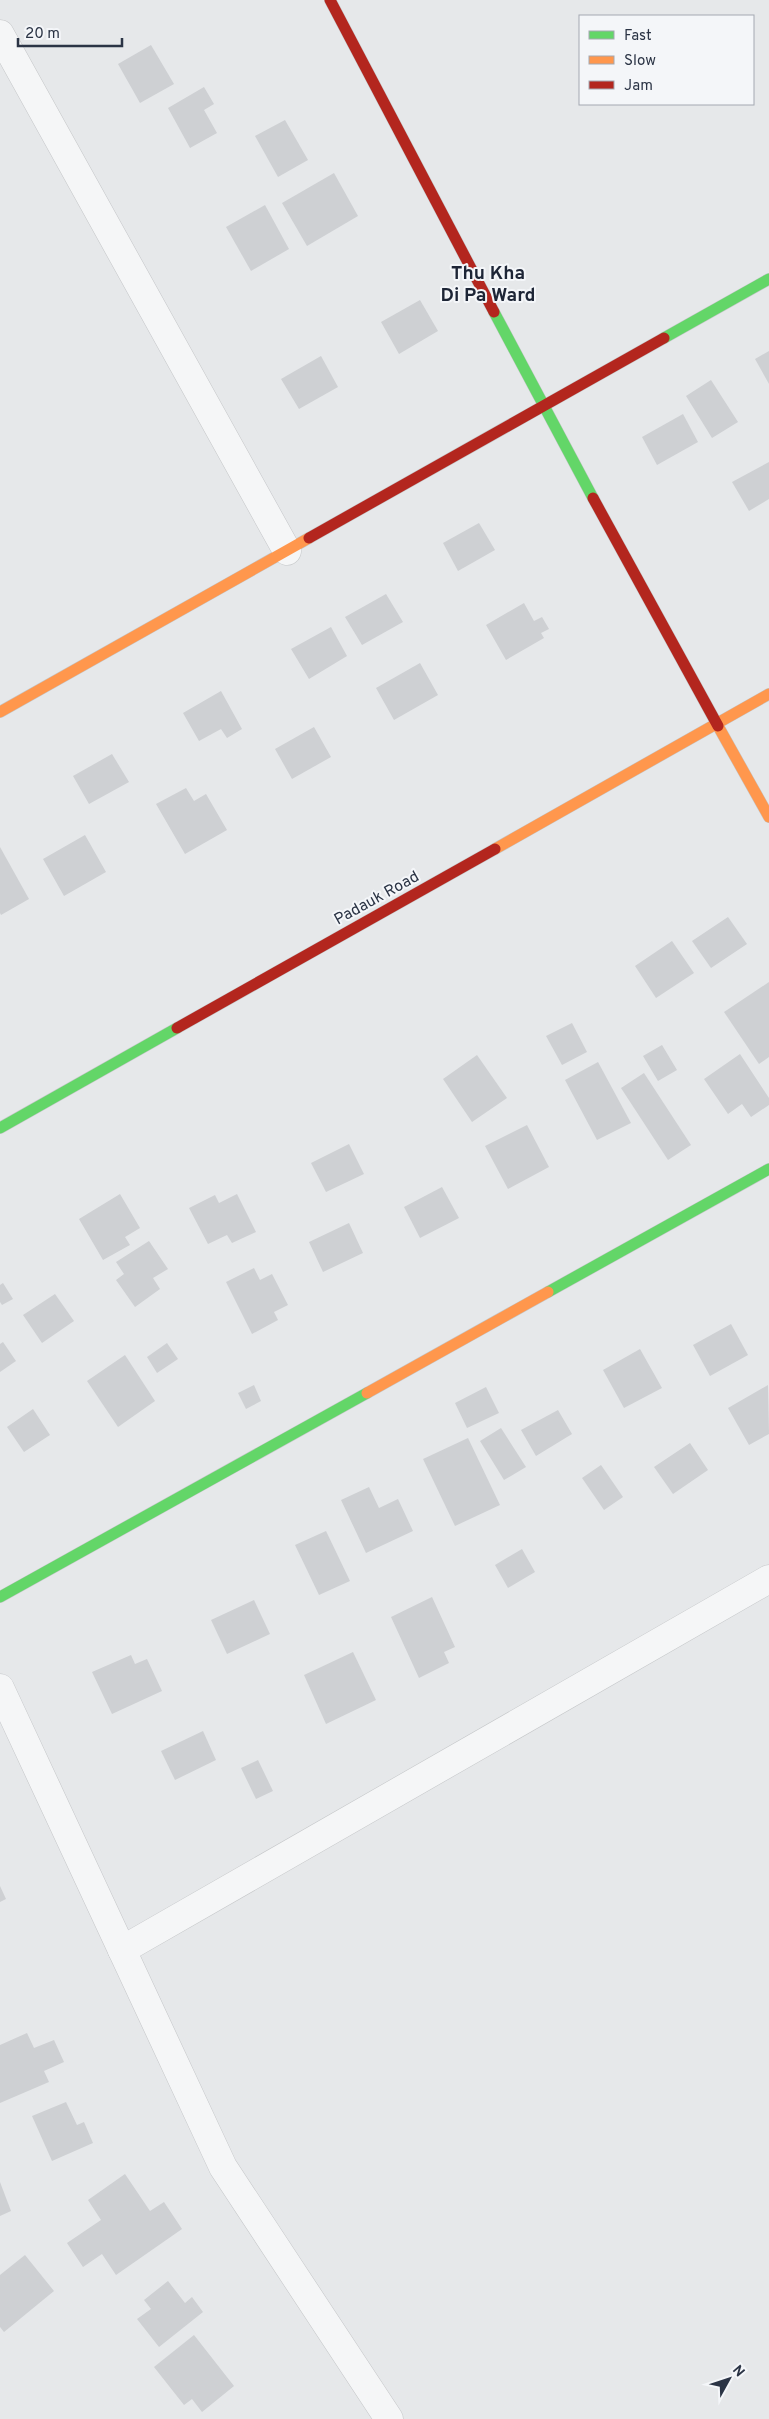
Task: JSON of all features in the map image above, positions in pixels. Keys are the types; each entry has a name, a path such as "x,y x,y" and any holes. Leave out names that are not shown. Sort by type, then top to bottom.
{"street":[{"path":"330,0 543,407 716,724 769,817"},
{"path":"0,34 287,551"},
{"path":"0,712 769,279"},
{"name":"Padauk Road","path":"0,1128 769,694"},
{"path":"0,1597 769,1169"},
{"path":"122,1950 769,1579"},
{"path":"0,1688 223,2166 386,2418"}],"building":[{"path":"151,45 174,84 140,103 118,64"},
{"path":"204,87 214,104 204,110 217,133 190,148 168,108"},
{"path":"285,120 308,160 278,177 255,136"},
{"path":"334,173 358,216 307,246 282,203"},
{"path":"265,205 289,249 251,271 226,227"},
{"path":"420,300 438,331 399,354 381,322"},
{"path":"769,351 769,384 755,359"},
{"path":"321,356 338,387 299,409 281,379"},
{"path":"711,380 738,422 712,438 686,396"},
{"path":"683,414 698,442 657,465 642,437"},
{"path":"769,462 769,499 749,511 732,482"},
{"path":"479,523 495,550 458,571 443,543"},
{"path":"386,594 403,622 362,645 345,617"},
{"path":"524,603 534,621 542,617 549,629 541,633 544,638 506,660 486,625"},
{"path":"331,627 347,656 309,679 291,649"},
{"path":"420,663 438,695 394,720 376,688"},
{"path":"221,691 242,729 227,738 221,729 199,741 183,713"},
{"path":"314,727 331,757 292,779 275,749"},
{"path":"112,754 129,782 89,804 73,776"},
{"path":"186,788 194,801 206,794 227,830 185,854 156,804"},
{"path":"85,835 106,872 64,896 43,859"},
{"path":"0,847 29,899 1,915 0,913"},
{"path":"728,917 747,944 711,968 692,941"},
{"path":"672,941 694,973 656,998 635,966"},
{"path":"769,982 769,1057 759,1064 724,1012"},
{"path":"572,1023 587,1052 562,1065 546,1036"},
{"path":"662,1045 677,1070 658,1081 643,1056"},
{"path":"740,1054 769,1098 769,1105 751,1117 742,1104 728,1114 704,1079"},
{"path":"477,1055 507,1098 472,1122 443,1079"},
{"path":"598,1062 631,1123 597,1140 565,1080"},
{"path":"644,1073 691,1145 668,1160 621,1088"},
{"path":"527,1125 549,1167 508,1189 485,1146"},
{"path":"349,1144 364,1174 326,1192 311,1163"},
{"path":"442,1187 459,1218 420,1238 404,1207"},
{"path":"120,1194 140,1228 125,1237 130,1245 103,1260 79,1219"},
{"path":"237,1194 256,1232 232,1243 227,1235 208,1244 189,1208 215,1195 219,1203"},
{"path":"349,1223 363,1253 323,1272 309,1242"},
{"path":"149,1241 168,1269 153,1278 160,1289 135,1307 116,1280 124,1274 116,1262"},
{"path":"254,1268 260,1280 272,1274 288,1305 274,1312 278,1320 252,1334 226,1282"},
{"path":"3,1283 13,1299 2,1305 0,1302 0,1285"},
{"path":"55,1294 74,1321 42,1343 23,1315"},
{"path":"731,1324 748,1355 710,1376 693,1345"},
{"path":"3,1342 16,1361 0,1372 0,1344"},
{"path":"167,1343 178,1359 157,1373 147,1357"},
{"path":"640,1349 662,1388 624,1408 603,1370"},
{"path":"125,1355 155,1401 118,1427 87,1381"},
{"path":"254,1385 261,1401 246,1409 238,1393"},
{"path":"768,1385 769,1434 749,1445 728,1408"},
{"path":"486,1387 499,1413 467,1428 455,1403"},
{"path":"33,1409 50,1435 24,1452 7,1427"},
{"path":"558,1410 572,1434 536,1456 521,1430"},
{"path":"501,1428 526,1467 504,1480 480,1441"},
{"path":"468,1438 500,1505 455,1526 423,1459"},
{"path":"690,1443 708,1470 673,1494 654,1467"},
{"path":"601,1465 623,1497 604,1510 582,1478"},
{"path":"369,1487 379,1508 398,1499 413,1531 366,1553 341,1500"},
{"path":"326,1531 350,1581 319,1595 295,1545"},
{"path":"522,1549 535,1572 508,1588 495,1565"},
{"path":"432,1597 455,1647 444,1652 449,1663 419,1678 391,1617"},
{"path":"254,1600 270,1634 227,1654 211,1620"},
{"path":"353,1652 376,1700 326,1724 304,1675"},
{"path":"131,1655 135,1664 147,1659 162,1691 112,1714 92,1672"},
{"path":"203,1731 216,1760 175,1780 161,1751"},
{"path":"258,1760 273,1791 256,1799 241,1768"},
{"path":"0,1886 6,1899 0,1902"},
{"path":"27,2033 34,2048 54,2040 64,2062 44,2071 49,2082 0,2103 0,2045"},
{"path":"66,2102 77,2125 84,2122 93,2143 52,2161 32,2116"},
{"path":"125,2174 150,2211 164,2202 182,2229 116,2275 102,2254 83,2267 67,2243 101,2220 88,2200"},
{"path":"0,2182 11,2211 0,2216"},
{"path":"25,2255 54,2291 4,2332 0,2327 0,2275"},
{"path":"168,2281 185,2303 192,2297 203,2312 159,2347 137,2319 151,2309 144,2300"},
{"path":"194,2335 234,2386 202,2412 192,2399 184,2405 154,2367"}],"traffic: fast":[{"path":"664,338 769,279"},
{"path":"494,312 593,498"},
{"path":"0,1128 177,1028"},
{"path":"548,1292 769,1169"},
{"path":"0,1597 367,1393"}],"traffic: slow":[{"path":"0,712 309,538"},
{"path":"495,849 769,694"},
{"path":"718,726 769,817"},
{"path":"367,1393 548,1292"}],"traffic: jam":[{"path":"330,0 494,312"},
{"path":"309,538 664,338"},
{"path":"593,498 718,726"},
{"path":"177,1028 495,849"}],"district":[{"name":"Thu Kha Di Pa Ward","path":"488,283"}]}
